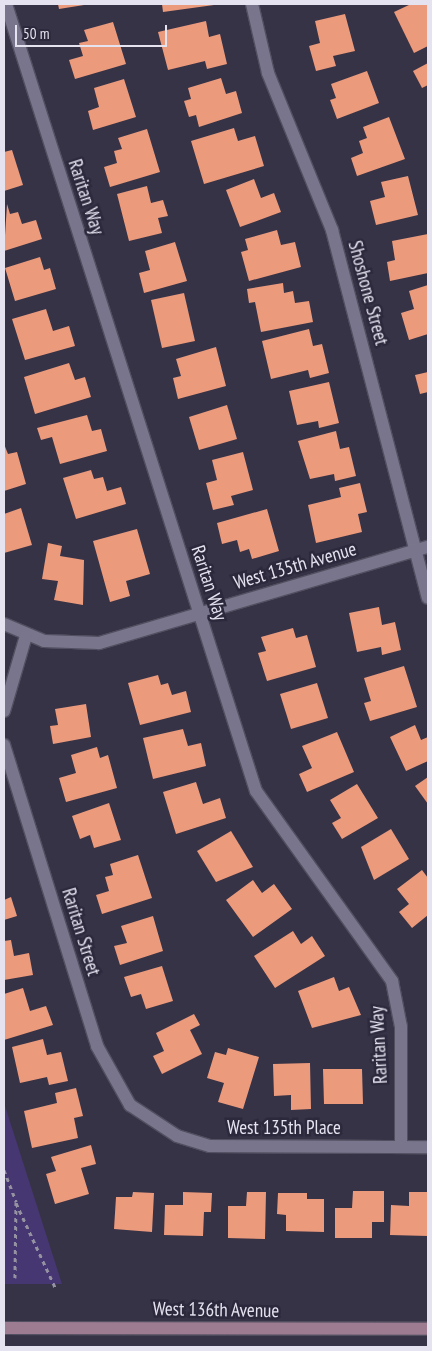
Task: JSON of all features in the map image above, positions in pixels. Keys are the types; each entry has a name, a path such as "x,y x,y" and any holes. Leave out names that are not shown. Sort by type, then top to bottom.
{"main road":[{"name":"West 136th Avenue","path":"4,1328 428,1329"}],"street":[{"name":"Raritan Way","path":"6,4 198,613 262,802 392,981 401,1027 401,1147"},
{"name":"Shoshone Street","path":"252,4 268,73 332,230 422,549 428,598"},
{"name":"West 135th Avenue","path":"26,636 62,645 90,644 422,549"},
{"path":"4,624 26,636 4,711"},
{"name":"Raritan Street","path":"4,744 104,1063 119,1092 146,1118"},
{"name":"West 135th Place","path":"146,1118 192,1142 210,1146 428,1147"}],"path":[{"path":"4,1170 16,1202 54,1287"},
{"path":"15,1278 16,1202"}],"shaded area":[{"path":"4,1103 62,1284 4,1284"}],"building":[{"path":"58,4 84,4 84,5 59,9"},
{"path":"162,4 214,4 214,5 163,12"},
{"path":"411,4 428,4 428,46 414,53 394,12"},
{"path":"345,14 355,51 333,56 336,66 316,71 309,46 320,43 315,21"},
{"path":"206,21 209,37 220,34 227,64 207,69 205,61 168,70 158,32"},
{"path":"113,22 126,64 75,79 69,60 83,56 79,43 88,41 84,30"},
{"path":"428,63 428,85 422,88 413,71"},
{"path":"367,71 379,103 337,119 330,100 336,98 331,84"},
{"path":"221,78 226,94 236,91 242,113 199,127 196,115 189,117 184,101 191,99 188,88"},
{"path":"124,79 136,117 93,130 88,111 99,107 94,88"},
{"path":"389,117 405,159 357,176 351,158 363,153 359,141 367,138 363,127"},
{"path":"234,128 238,141 255,136 264,166 204,184 191,141"},
{"path":"147,129 160,172 110,187 104,167 117,163 114,151 122,149 118,138"},
{"path":"12,150 23,185 4,191 4,152"},
{"path":"408,176 418,215 376,225 370,201 385,197 381,182"},
{"path":"254,179 261,198 274,193 281,212 240,227 226,190"},
{"path":"147,186 151,203 163,200 168,216 158,218 162,233 129,241 117,194"},
{"path":"7,204 10,214 18,212 22,224 36,220 42,239 4,251"},
{"path":"277,230 281,245 295,242 301,267 249,281 241,252 248,250 245,239"},
{"path":"428,234 428,273 390,281 387,262 395,260 392,241"},
{"path":"175,242 187,281 144,293 139,273 150,270 145,251"},
{"path":"40,257 44,270 50,268 56,289 15,301 5,268"},
{"path":"283,283 284,293 293,291 295,303 309,301 313,322 261,332 255,302 249,303 247,289"},
{"path":"428,285 428,334 409,340 401,313 414,309 409,291"},
{"path":"184,293 195,341 162,348 151,300"},
{"path":"46,309 53,331 69,326 75,346 25,360 12,319"},
{"path":"309,329 313,346 322,344 329,373 310,378 308,370 271,379 262,341"},
{"path":"216,347 226,386 178,399 173,378 181,376 176,359"},
{"path":"69,363 75,380 85,377 91,397 35,414 24,377"},
{"path":"428,372 428,392 420,394 415,375"},
{"path":"329,382 339,423 319,428 318,421 297,425 289,391"},
{"path":"227,405 237,439 199,450 189,417"},
{"path":"87,415 92,431 101,429 107,451 60,464 52,437 41,440 37,428"},
{"path":"336,431 340,449 349,447 356,476 335,481 334,474 310,479 298,441"},
{"path":"4,444 8,454 17,452 26,484 4,491"},
{"path":"243,452 253,490 231,496 234,505 213,510 206,483 217,480 212,460"},
{"path":"91,470 94,479 103,477 107,491 121,487 126,504 76,519 63,478"},
{"path":"360,483 367,512 358,514 362,532 316,543 308,505 341,497 339,488"},
{"path":"21,508 32,545 4,553 4,514"},
{"path":"267,509 279,551 252,559 249,549 240,552 237,540 222,544 217,523"},
{"path":"137,529 150,574 126,581 130,596 110,602 93,541"},
{"path":"48,543 62,546 60,556 84,560 83,605 54,600 58,581 42,579"},
{"path":"379,607 382,625 395,622 401,650 382,655 381,647 357,652 349,613"},
{"path":"293,628 296,638 307,635 316,667 267,681 258,653 266,651 261,637"},
{"path":"404,666 417,707 370,721 364,703 371,701 364,678"},
{"path":"158,675 161,685 168,683 172,695 186,691 191,712 140,725 128,683"},
{"path":"317,683 328,718 291,729 280,694"},
{"path":"86,704 91,737 53,744 50,726 58,725 55,709"},
{"path":"415,725 421,740 428,737 428,761 406,771 390,737"},
{"path":"183,729 188,746 201,743 206,766 153,779 143,738"},
{"path":"337,732 354,772 307,792 299,774 312,768 302,746"},
{"path":"97,747 100,758 108,755 117,788 66,802 59,778 76,773 71,755"},
{"path":"428,777 428,804 415,786"},
{"path":"196,782 203,804 220,798 226,818 176,834 163,792"},
{"path":"357,784 378,818 342,839 332,823 341,818 330,800"},
{"path":"109,803 121,840 94,848 90,835 80,839 72,816"},
{"path":"391,829 409,859 374,880 361,847"},
{"path":"231,831 253,867 216,882 197,851"},
{"path":"138,855 152,898 102,914 96,895 109,891 105,877 113,875 110,864"},
{"path":"422,870 428,878 428,915 412,928 399,912 409,904 397,889"},
{"path":"253,880 262,893 274,884 292,909 253,937 226,900"},
{"path":"11,897 17,916 4,920 4,900"},
{"path":"153,916 163,951 120,965 114,946 127,943 121,926"},
{"path":"293,931 301,944 312,936 325,956 275,988 254,956"},
{"path":"11,940 14,956 29,953 33,975 4,980 4,941"},
{"path":"162,966 173,1001 146,1009 141,994 131,997 124,977"},
{"path":"334,977 339,991 349,987 361,1015 312,1028 298,991"},
{"path":"23,988 30,1011 46,1006 53,1025 4,1040 4,994"},
{"path":"194,1014 200,1025 190,1030 202,1054 162,1074 153,1056 164,1051 156,1033"},
{"path":"43,1039 47,1055 61,1052 68,1081 49,1085 47,1077 20,1083 12,1047"},
{"path":"228,1048 259,1057 243,1109 218,1102 224,1083 207,1078 215,1052 226,1055"},
{"path":"310,1063 311,1109 291,1110 291,1095 274,1096 273,1064"},
{"path":"323,1069 362,1069 363,1104 324,1104"},
{"path":"76,1088 83,1116 74,1118 78,1138 32,1148 24,1111 57,1103 55,1093"},
{"path":"91,1145 96,1164 81,1168 89,1194 55,1204 46,1174 56,1171 51,1157"},
{"path":"353,1191 384,1191 384,1222 372,1222 372,1238 335,1238 335,1208 352,1208"},
{"path":"133,1192 154,1193 152,1232 114,1229 116,1197 132,1197"},
{"path":"183,1192 212,1193 211,1212 204,1212 203,1236 164,1235 165,1205 183,1205"},
{"path":"247,1192 266,1192 265,1239 228,1238 228,1206 246,1206"},
{"path":"409,1192 428,1192 428,1236 390,1235 391,1205 409,1206"},
{"path":"278,1193 307,1193 307,1199 324,1199 324,1232 286,1231 286,1215 277,1214"}]}
